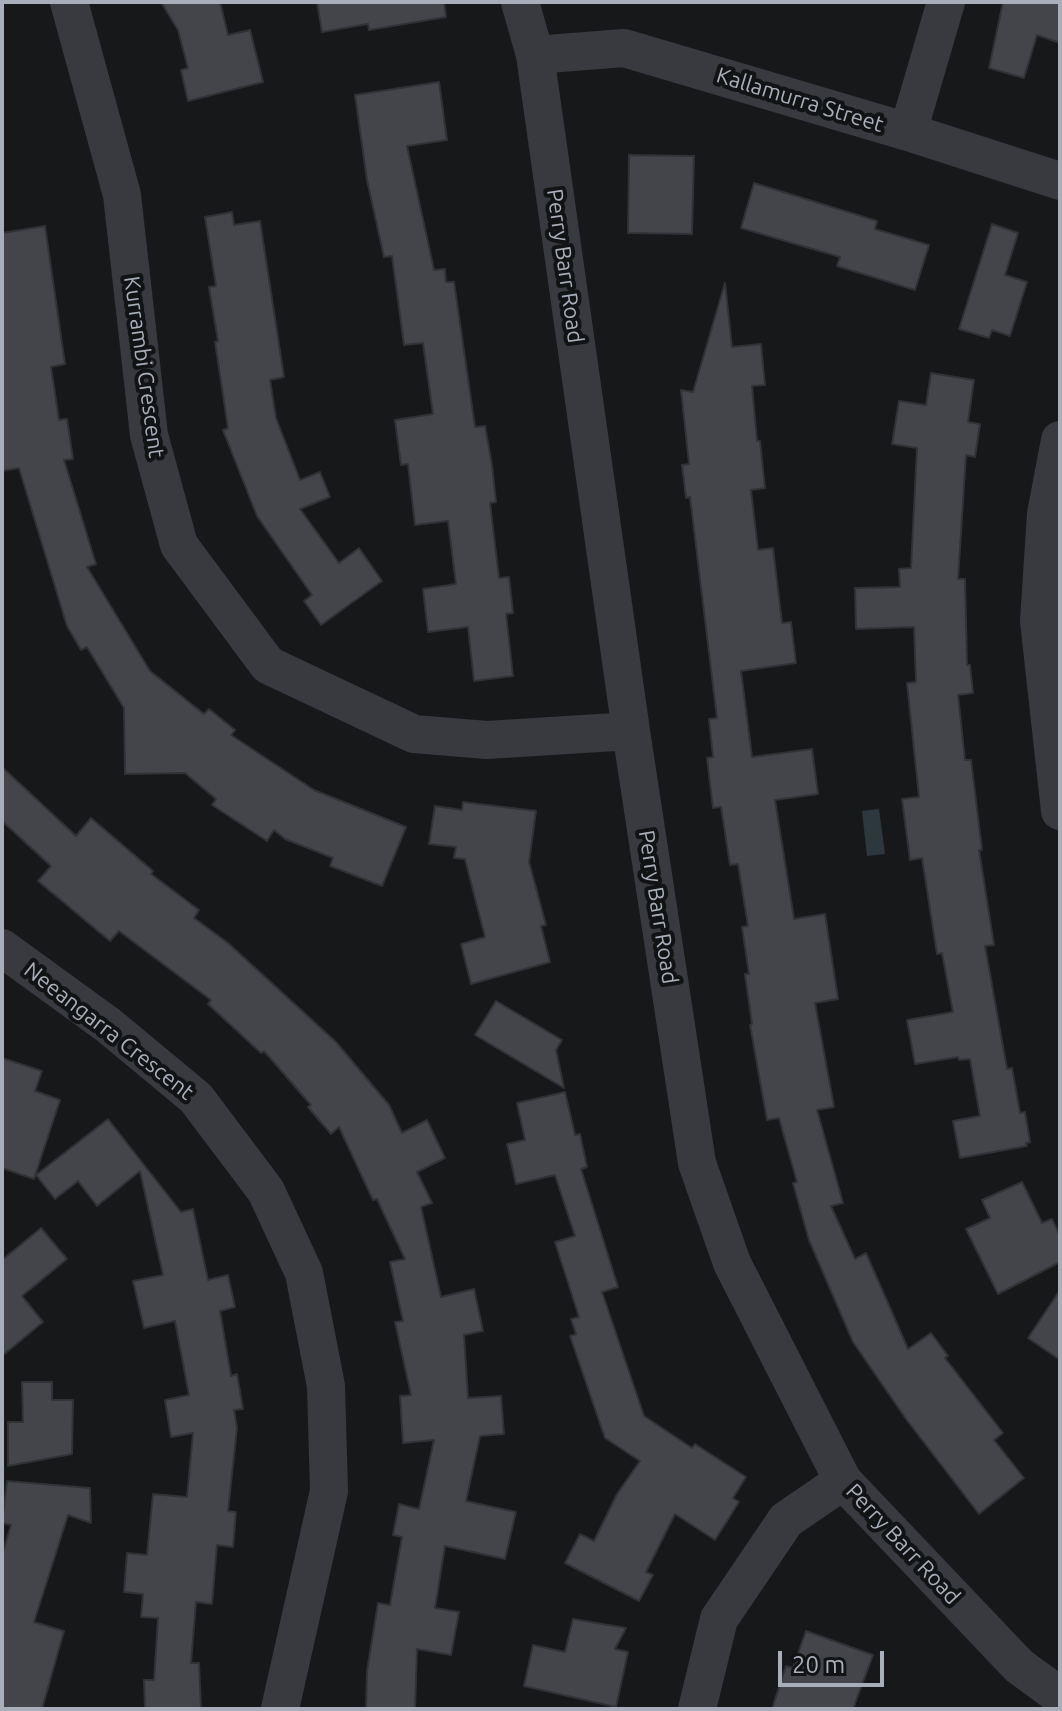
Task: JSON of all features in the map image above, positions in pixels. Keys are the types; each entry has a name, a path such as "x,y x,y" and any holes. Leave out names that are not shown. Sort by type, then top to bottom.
{"street":[{"name":"Kurrambi Crescent","path":"69,2 122,195 149,435 179,545 268,665 414,734 487,740 631,731"},
{"name":"Perry Barr Road","path":"520,2 535,55 631,731 697,1163 732,1263 843,1481 1019,1666 1060,1696"},
{"path":"908,132 946,2"},
{"name":"Kallamurra Street","path":"535,55 624,48 908,132 1060,181"},
{"path":"1060,440 1046,514 1039,621 1060,811"},
{"name":"Neeangarra Crescent","path":"2,948 108,1025 196,1098 266,1191 304,1273 326,1386 329,1491 280,1709"},
{"path":"697,1709 719,1619 786,1520 843,1481"}],"shaded area":[{"path":"879,809 885,854 867,856 862,811"}],"building":[{"path":"161,2 220,2 228,35 250,30 263,82 188,101 181,70 188,68 178,30"},
{"path":"317,2 444,2 446,17 369,30 368,24 322,32"},
{"path":"1003,2 1060,2 1060,43 1037,35 1024,78 989,68"},
{"path":"439,82 447,140 407,146 434,270 445,269 446,282 454,282 475,427 485,426 492,465 496,502 490,503 499,578 509,577 513,613 506,614 513,676 474,681 468,627 428,632 423,589 456,584 448,521 415,525 408,464 401,465 395,420 433,414 423,343 404,345 392,256 384,257 367,180 355,95"},
{"path":"629,155 694,156 692,234 628,233"},
{"path":"754,183 877,221 875,229 929,245 915,290 837,266 840,257 741,228"},
{"path":"232,212 234,225 260,221 284,377 270,380 276,418 300,480 320,472 330,497 300,509 339,563 359,548 382,581 321,625 304,601 312,595 257,516 223,430 228,428 209,287 216,286 205,217"},
{"path":"992,224 1018,233 1005,275 1027,282 1010,336 992,330 989,338 959,329"},
{"path":"45,226 65,364 51,367 59,420 67,419 73,459 64,460 96,564 87,567 150,671 204,714 209,709 235,730 231,735 314,790 406,827 382,886 330,866 333,858 285,839 274,830 267,841 212,805 216,799 185,773 125,774 124,708 87,647 81,650 67,626 19,468 2,471 2,233"},
{"path":"725,283 732,347 761,344 765,385 752,386 765,488 751,490 758,550 773,548 782,623 791,622 796,663 741,671 752,757 812,749 818,794 775,800 794,919 825,914 838,999 815,1003 834,1107 817,1110 843,1203 831,1206 855,1259 866,1253 908,1349 931,1333 948,1356 945,1358 1003,1433 994,1440 1024,1478 979,1514 906,1419 853,1342 809,1240 779,1118 767,1120 750,1025 745,974 749,974 742,927 748,926 738,864 730,865 721,807 713,808 707,758 713,757 709,719 717,718 690,497 686,498 682,465 689,464 681,390 693,392"},
{"path":"931,373 974,380 968,422 980,424 975,457 966,455 958,579 965,579 967,665 970,665 973,693 958,695 965,760 971,760 982,850 979,850 994,945 985,946 1007,1069 1012,1068 1020,1113 1025,1112 1030,1142 1026,1143 1027,1146 960,1158 953,1121 980,1116 970,1059 959,1060 958,1057 915,1064 907,1020 953,1012 942,953 937,954 922,858 910,860 902,799 919,797 907,683 916,682 914,627 856,629 855,588 900,587 899,569 911,568 917,448 892,444 899,401 926,405"},
{"path":"2,767 76,836 91,818 153,871 151,874 199,910 194,918 228,943 336,1042 389,1105 402,1133 427,1120 445,1158 417,1172 432,1203 421,1207 441,1297 474,1289 483,1331 464,1335 468,1398 501,1396 504,1434 480,1436 466,1501 516,1512 505,1559 445,1546 435,1608 459,1612 451,1655 417,1649 415,1709 366,1709 367,1671 378,1603 390,1605 402,1537 393,1535 399,1504 419,1509 434,1440 403,1443 400,1396 411,1395 395,1322 403,1321 390,1262 405,1259 339,1127 331,1134 308,1107 311,1105 264,1051 261,1053 208,1004 211,1000 119,931 110,941 38,881 51,866 2,821"},
{"path":"463,802 536,811 529,862 546,925 541,926 550,962 471,984 461,944 485,937 465,859 454,858 456,847 429,844 435,806 462,810"},
{"path":"496,1001 562,1040 556,1050 564,1088 475,1035"},
{"path":"2,1058 42,1071 35,1091 60,1100 34,1179 2,1168"},
{"path":"565,1092 575,1135 580,1134 587,1167 581,1169 618,1287 602,1292 644,1416 692,1448 695,1444 746,1477 733,1498 739,1502 715,1540 675,1514 646,1572 653,1575 639,1601 565,1563 580,1534 594,1541 617,1494 640,1461 605,1438 570,1336 576,1334 571,1319 579,1317 555,1242 575,1236 555,1175 516,1184 507,1144 525,1140 517,1103"},
{"path":"108,1119 181,1212 193,1209 208,1280 228,1275 235,1307 220,1311 231,1376 237,1374 243,1409 234,1410 237,1428 228,1511 236,1512 233,1547 217,1545 212,1604 196,1602 191,1663 199,1663 201,1709 145,1709 144,1680 154,1680 158,1618 141,1617 143,1594 124,1592 127,1553 147,1555 153,1494 187,1497 193,1433 171,1437 165,1400 189,1395 175,1321 144,1328 133,1281 163,1275 140,1171 97,1206 78,1181 55,1199 36,1175"},
{"path":"1022,1182 1042,1223 1052,1219 1060,1236 1060,1262 998,1294 966,1229 990,1218 982,1200"},
{"path":"41,1228 67,1259 22,1296 43,1322 2,1356 2,1260"},
{"path":"1060,1290 1060,1360 1028,1338"},
{"path":"22,1382 52,1382 52,1400 73,1400 72,1454 8,1466 8,1422 23,1422"},
{"path":"7,1481 90,1488 91,1523 68,1515 34,1622 64,1631 42,1709 2,1709 2,1555 11,1525 2,1523"},
{"path":"573,1619 626,1628 615,1649 628,1652 616,1707 524,1686 533,1645 565,1652"},
{"path":"806,1631 873,1655 853,1709 772,1709 786,1666 793,1668"}]}
